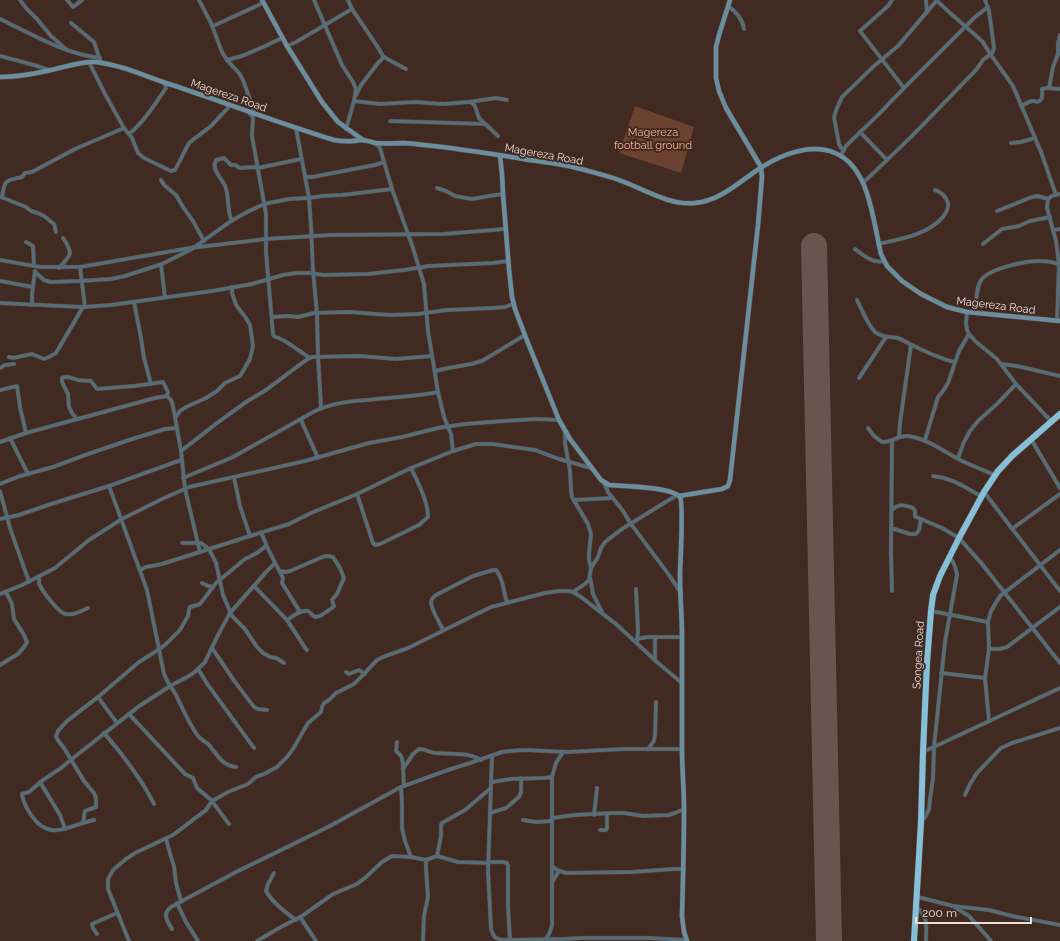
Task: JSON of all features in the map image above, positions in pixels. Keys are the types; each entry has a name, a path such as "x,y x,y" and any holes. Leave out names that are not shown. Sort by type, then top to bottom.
{"highway":[{"name":"Songea Road","path":"914,941 918,897 923,752 933,595 940,576 959,538 982,494 995,475 1012,456 1060,414"}],"street":[{"path":"20,0 51,36 67,50"},
{"path":"67,0 73,8 82,0"},
{"path":"199,0 213,26 222,52 243,80 254,112 249,112"},
{"path":"314,0 342,65 355,86 355,99"},
{"path":"348,0 352,9 384,57 406,70"},
{"path":"591,568 605,542 657,506 678,495 722,489 728,486 730,480 762,178 761,167 726,108 719,91 716,78 716,46 730,0"},
{"path":"892,0 888,6 860,30 904,88"},
{"path":"926,0 927,12"},
{"path":"844,150 841,148 834,117 845,94 874,66 898,46 937,0 982,41 1012,86 1058,195 1048,199 1038,196 1032,197 997,211"},
{"path":"863,183 974,71 983,60 991,55 994,48 988,7 985,0"},
{"path":"213,26 263,1 282,38 332,116 346,129 363,140"},
{"path":"728,6 740,17 743,22 744,29"},
{"path":"841,155 846,146 966,26 988,7"},
{"path":"287,46 352,9"},
{"path":"0,19 56,46 80,55 100,60"},
{"path":"71,23 94,42 100,60"},
{"path":"1049,88 1052,67 1058,54 1060,35"},
{"path":"227,60 256,50 282,38"},
{"path":"0,56 50,71"},
{"path":"346,129 361,85 384,57"},
{"name":"Magereza Road","path":"0,77 14,77 50,71 100,60 296,128 340,141 354,142 363,140 375,143 403,143 564,165 619,180 666,199 687,203 702,202 722,194 761,167 780,157 805,150 826,150 841,155 849,161 856,170 863,183 881,254 884,261 902,281 921,294 947,307 967,312 1058,321"},
{"path":"88,62 140,156 167,169 174,171 189,143 208,129 228,108 227,104"},
{"path":"129,134 161,96 166,88 164,82"},
{"path":"1021,106 1030,101 1040,101 1042,99 1042,90 1045,88 1060,89"},
{"path":"355,99 380,104 415,102 443,104 472,102 496,98 507,100"},
{"path":"472,102 479,118 498,136"},
{"path":"249,112 253,116 252,134 266,214 268,279 274,335 285,340 310,358"},
{"path":"390,121 485,124"},
{"path":"56,232 54,224 44,216 1,197 4,184 7,181 23,177 25,173 32,172 84,145 124,128"},
{"path":"296,128 309,198 313,274 317,314 321,408"},
{"path":"860,132 887,160"},
{"path":"1011,143 1035,138"},
{"path":"375,143 380,148 425,290 426,313 438,392 444,418 452,438 453,451"},
{"path":"500,156 505,229 513,304 559,420 565,431 604,483 606,490 623,511 681,594"},
{"path":"232,221 228,210 227,192 223,182 214,168 216,160 222,158 225,159 231,165 235,165 240,168 258,168 301,159"},
{"path":"305,177 312,177 384,162"},
{"path":"161,180 164,185 176,195 204,241"},
{"path":"437,188 455,196 472,199 503,194"},
{"path":"35,272 46,281 82,281 116,278 161,265 182,255 232,221 264,204 289,199 342,196 392,189"},
{"path":"878,244 902,239 925,231 938,222 948,210 948,205 943,194 935,190"},
{"path":"1048,199 1047,208 1050,216 1059,264 1058,321"},
{"path":"983,244 1002,229 1019,226 1030,221 1050,216"},
{"path":"0,260 35,266 59,268 80,267 195,247 266,239 312,236 444,234 505,229"},
{"path":"1053,230 1060,229"},
{"path":"59,268 66,261 70,253 69,248 63,238"},
{"path":"26,242 33,246 35,266 32,305"},
{"path":"855,248 875,262 884,261"},
{"path":"0,303 84,307 111,306 252,284 283,275 296,273 323,275 383,273 444,265 492,263 508,260"},
{"path":"975,313 978,285 982,278 999,269 1031,261 1041,260 1059,264"},
{"path":"161,265 165,297"},
{"path":"9,357 13,358 32,354 44,359 55,355 84,307 80,267"},
{"path":"0,281 33,287"},
{"path":"175,418 180,411 186,407 206,398 217,391 225,383 239,377 250,359 252,344 250,325 236,305 232,293 232,287"},
{"path":"857,300 872,329 881,335 899,338 943,359 955,362"},
{"path":"134,302 144,358 151,384"},
{"path":"272,317 298,317 311,314 349,312 390,315 505,307 513,304"},
{"path":"967,312 966,323 969,334 1001,364 1016,384 1051,421"},
{"path":"925,440 938,398 948,383 959,351 969,334"},
{"path":"435,371 482,361 525,335"},
{"path":"859,378 886,337"},
{"path":"900,436 900,418 911,345"},
{"path":"181,451 246,402 266,390 310,358 318,356 360,356 395,359 432,356"},
{"path":"0,368 5,365 14,364"},
{"path":"1001,364 1017,366 1060,376"},
{"path":"77,420 69,407 68,394 62,382 62,378 67,377 91,381 97,389 163,382 168,392 167,396 170,398 172,403 181,451 185,489 200,552"},
{"path":"958,458 970,431 978,421 1016,384"},
{"path":"0,390 17,386 26,433"},
{"path":"183,478 233,457 321,408 341,402 421,395 438,392"},
{"path":"0,442 26,433 167,396"},
{"path":"301,420 318,458"},
{"path":"0,594 29,582 57,567 89,540 122,519 162,499 197,485 318,458 341,450 370,443 448,427 504,421 559,420"},
{"path":"0,484 141,436 165,429 176,428"},
{"path":"868,428 878,440 884,443 891,450"},
{"path":"565,431 571,491 590,531 590,578 593,594 603,614"},
{"path":"884,443 892,441 900,436 925,440 958,458 995,475"},
{"path":"10,438 28,474"},
{"path":"1031,439 1060,488"},
{"path":"892,441 892,591"},
{"path":"140,570 146,567 162,564 209,550 289,524 311,512 357,494 411,468 453,451 476,444 492,444 541,452 553,457 593,468"},
{"path":"0,519 8,518 109,486 181,460"},
{"path":"357,494 373,543 375,545 380,544 419,525 428,517 425,500 411,468"},
{"path":"933,476 952,480 982,494 1012,529 1060,591"},
{"path":"234,477 240,506 250,536"},
{"path":"492,756 489,863 491,929 495,940 559,940 584,938 687,940 684,932 682,916 684,809 680,576 682,503 678,495 673,492 653,488 609,485 604,483"},
{"path":"109,486 149,596 164,674 199,737 209,745 215,754 226,764 236,767"},
{"path":"0,491 11,532 29,582"},
{"path":"1012,529 1060,494"},
{"path":"574,500 613,498"},
{"path":"892,510 898,505 915,509 916,517 948,530 959,538 978,558 1060,663"},
{"path":"891,528 910,534 916,534 919,530 922,519"},
{"path":"261,532 266,546 283,578 282,583 300,612"},
{"path":"182,543 203,544 209,550 216,563 223,595 230,613 245,629 262,652 284,663"},
{"path":"83,822 84,811 96,807 96,798 64,748 57,740 57,734 61,727 139,662 160,649 179,631 188,616 191,606 200,604 213,586 245,560 266,546"},
{"path":"988,721 985,678 989,649 988,622 991,611 995,603 1004,592 1060,550"},
{"path":"279,571 290,571 328,556 333,557 342,571 344,578 337,594 332,598 334,606 332,608 320,616 315,617 307,611 300,612 287,620"},
{"path":"921,822 929,809 942,673 957,575 955,563 950,556"},
{"path":"94,820 53,831 44,827 33,817 22,794 29,792 129,714 170,686 198,670 205,662 230,613 275,563"},
{"path":"443,630 434,613 431,600 436,595 473,576 496,570 499,574 507,602"},
{"path":"39,577 39,583 42,588 54,606 63,613 74,614 88,608"},
{"path":"573,592 587,583 590,578"},
{"path":"202,584 213,586"},
{"path":"254,586 287,620 307,650"},
{"path":"636,589 636,641"},
{"path":"128,941 108,889 108,879 111,872 130,856 173,835 201,815 212,802 230,791 248,784 256,777 277,767 293,749 308,723 320,713 324,704 336,693 354,684 376,662 388,654 408,648 488,608 545,593 559,591 573,592 616,624 682,683"},
{"path":"0,665 18,654 27,642 14,619 12,604 6,592"},
{"path":"989,649 1000,649 1007,647 1060,607"},
{"path":"931,611 988,622"},
{"path":"636,641 647,637 682,637"},
{"path":"655,637 655,660"},
{"path":"212,648 254,707 266,710"},
{"path":"198,670 254,748"},
{"path":"346,672 349,674 359,670 365,674"},
{"path":"942,673 985,678"},
{"path":"923,752 1060,688"},
{"path":"98,697 117,723"},
{"path":"648,749 654,741 656,702"},
{"path":"129,714 184,774 193,778 197,788 212,802 229,824"},
{"path":"965,795 977,773 1001,748 1012,743 1060,728"},
{"path":"104,733 132,768 154,804"},
{"path":"397,742 397,753 403,758 402,828 404,841 411,857"},
{"path":"403,770 413,754 420,749 433,752 474,756 482,760"},
{"path":"172,929 166,913 168,909 177,903 231,874 328,827 402,787 448,770 506,751 516,750 563,752 623,749 682,749"},
{"path":"545,940 549,936 552,925 552,777 556,763 563,752"},
{"path":"492,782 521,778 552,777"},
{"path":"490,813 506,808 519,797 521,792 521,778"},
{"path":"40,782 60,815 65,829"},
{"path":"438,856 442,823 465,810 491,788"},
{"path":"594,815 597,788"},
{"path":"523,820 536,822 574,815 624,813 643,816 669,815 684,809"},
{"path":"600,830 606,830 607,828 608,814"},
{"path":"166,839 170,857 174,866 176,883 181,901"},
{"path":"257,941 296,920 334,894 357,884 386,859 392,856 411,857 426,860 438,856 458,862 507,863 510,940"},
{"path":"423,941 424,916 428,897 426,860"},
{"path":"552,866 559,871 566,873 605,873 683,869"},
{"path":"552,882 559,871"},
{"path":"274,873 266,890 276,904 296,920"},
{"path":"918,897 953,906 989,910 1060,925"},
{"path":"177,903 186,922 198,941"},
{"path":"953,906 970,916 991,941"},
{"path":"917,907 926,919 926,941"},
{"path":"97,934 92,924 117,913"},
{"path":"300,917 316,941"}],"green space":[{"name":"Magereza football ground","path":"635,106 694,127 681,173 619,153"}],"runway":[{"path":"814,246 829,941"}]}
